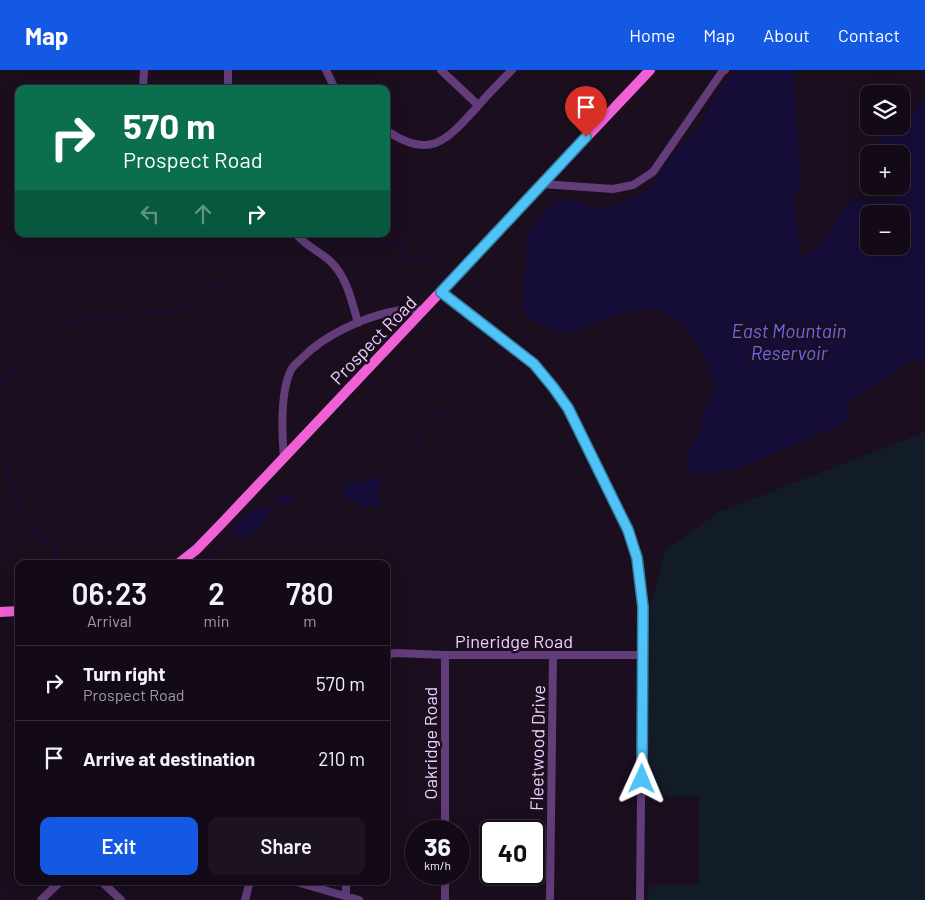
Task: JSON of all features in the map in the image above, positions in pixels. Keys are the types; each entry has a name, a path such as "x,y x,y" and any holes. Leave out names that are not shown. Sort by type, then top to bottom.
{"main road":[{"name":"Prospect Road","path":"183,560 197,549 284,458 650,70"},
{"path":"0,612 15,611"}],"street":[{"path":"143,85 144,70"},
{"path":"228,70 228,85"},
{"path":"326,70 333,85"},
{"path":"441,70 478,105"},
{"path":"390,132 407,142 420,145 432,145 446,139 458,129 512,70"},
{"path":"542,184 613,189 633,185 653,172 725,70"},
{"path":"299,237 329,260 340,273 347,287 358,323"},
{"path":"441,292 534,364 553,387 568,408 628,530 637,558 643,607 640,900"},
{"path":"284,458 282,436 283,410 286,384 291,369 312,348 330,336 358,323 401,310 424,310"},
{"name":"Pineridge Road","path":"390,654 643,656"},
{"name":"Oakridge Road","path":"445,655 445,820"},
{"name":"Fleetwood Drive","path":"550,900 553,656"},
{"path":"41,900 56,885"},
{"path":"104,885 121,900"},
{"path":"245,900 249,885"},
{"path":"307,885 359,900"},
{"path":"346,885 346,896"},
{"path":"445,885 445,900"}],"shaded area":[{"path":"925,432 925,900 648,900 649,885 699,885 699,797 648,796 650,609 665,550 719,512"}],"water":[{"name":"East Mountain Reservoir","path":"736,70 793,70 801,184 793,202 801,256 816,248 838,216 850,204 861,201 884,202 895,199 897,195 910,195 910,145 876,145 881,138 890,135 910,135 910,116 925,98 925,360 914,361 901,366 882,382 850,400 848,416 839,426 740,468 701,474 690,471 685,465 692,444 700,433 703,414 714,384 697,342 677,321 660,310 642,309 626,312 568,333 560,332 532,321 524,312 522,306 528,234 547,209 558,201 575,200 592,208 613,206 644,192 671,156 704,121 713,98 723,83"},
{"path":"377,478 382,483 376,492 381,502 377,506 362,506 342,494 341,490 346,485"},
{"path":"286,493 295,495 293,501 283,505 276,503 279,496"},
{"path":"260,506 268,507 270,513 263,524 250,535 238,538 231,537 237,522 245,514"}],"waterway":[{"path":"378,237 402,247 410,259 433,263"},
{"path":"0,386 61,327 96,314 117,316 174,311 189,307 227,279 243,274 251,269"},
{"path":"379,480 402,467 422,432 433,420 450,407"},
{"path":"0,465 7,462 10,485 17,494 18,507 15,509 15,517 29,525 39,539 54,543 60,560"},
{"path":"208,560 222,545"}],"route":[{"path":"586,137 441,292 534,364 553,387 568,408 628,530 637,558 643,607 642,779"}]}
